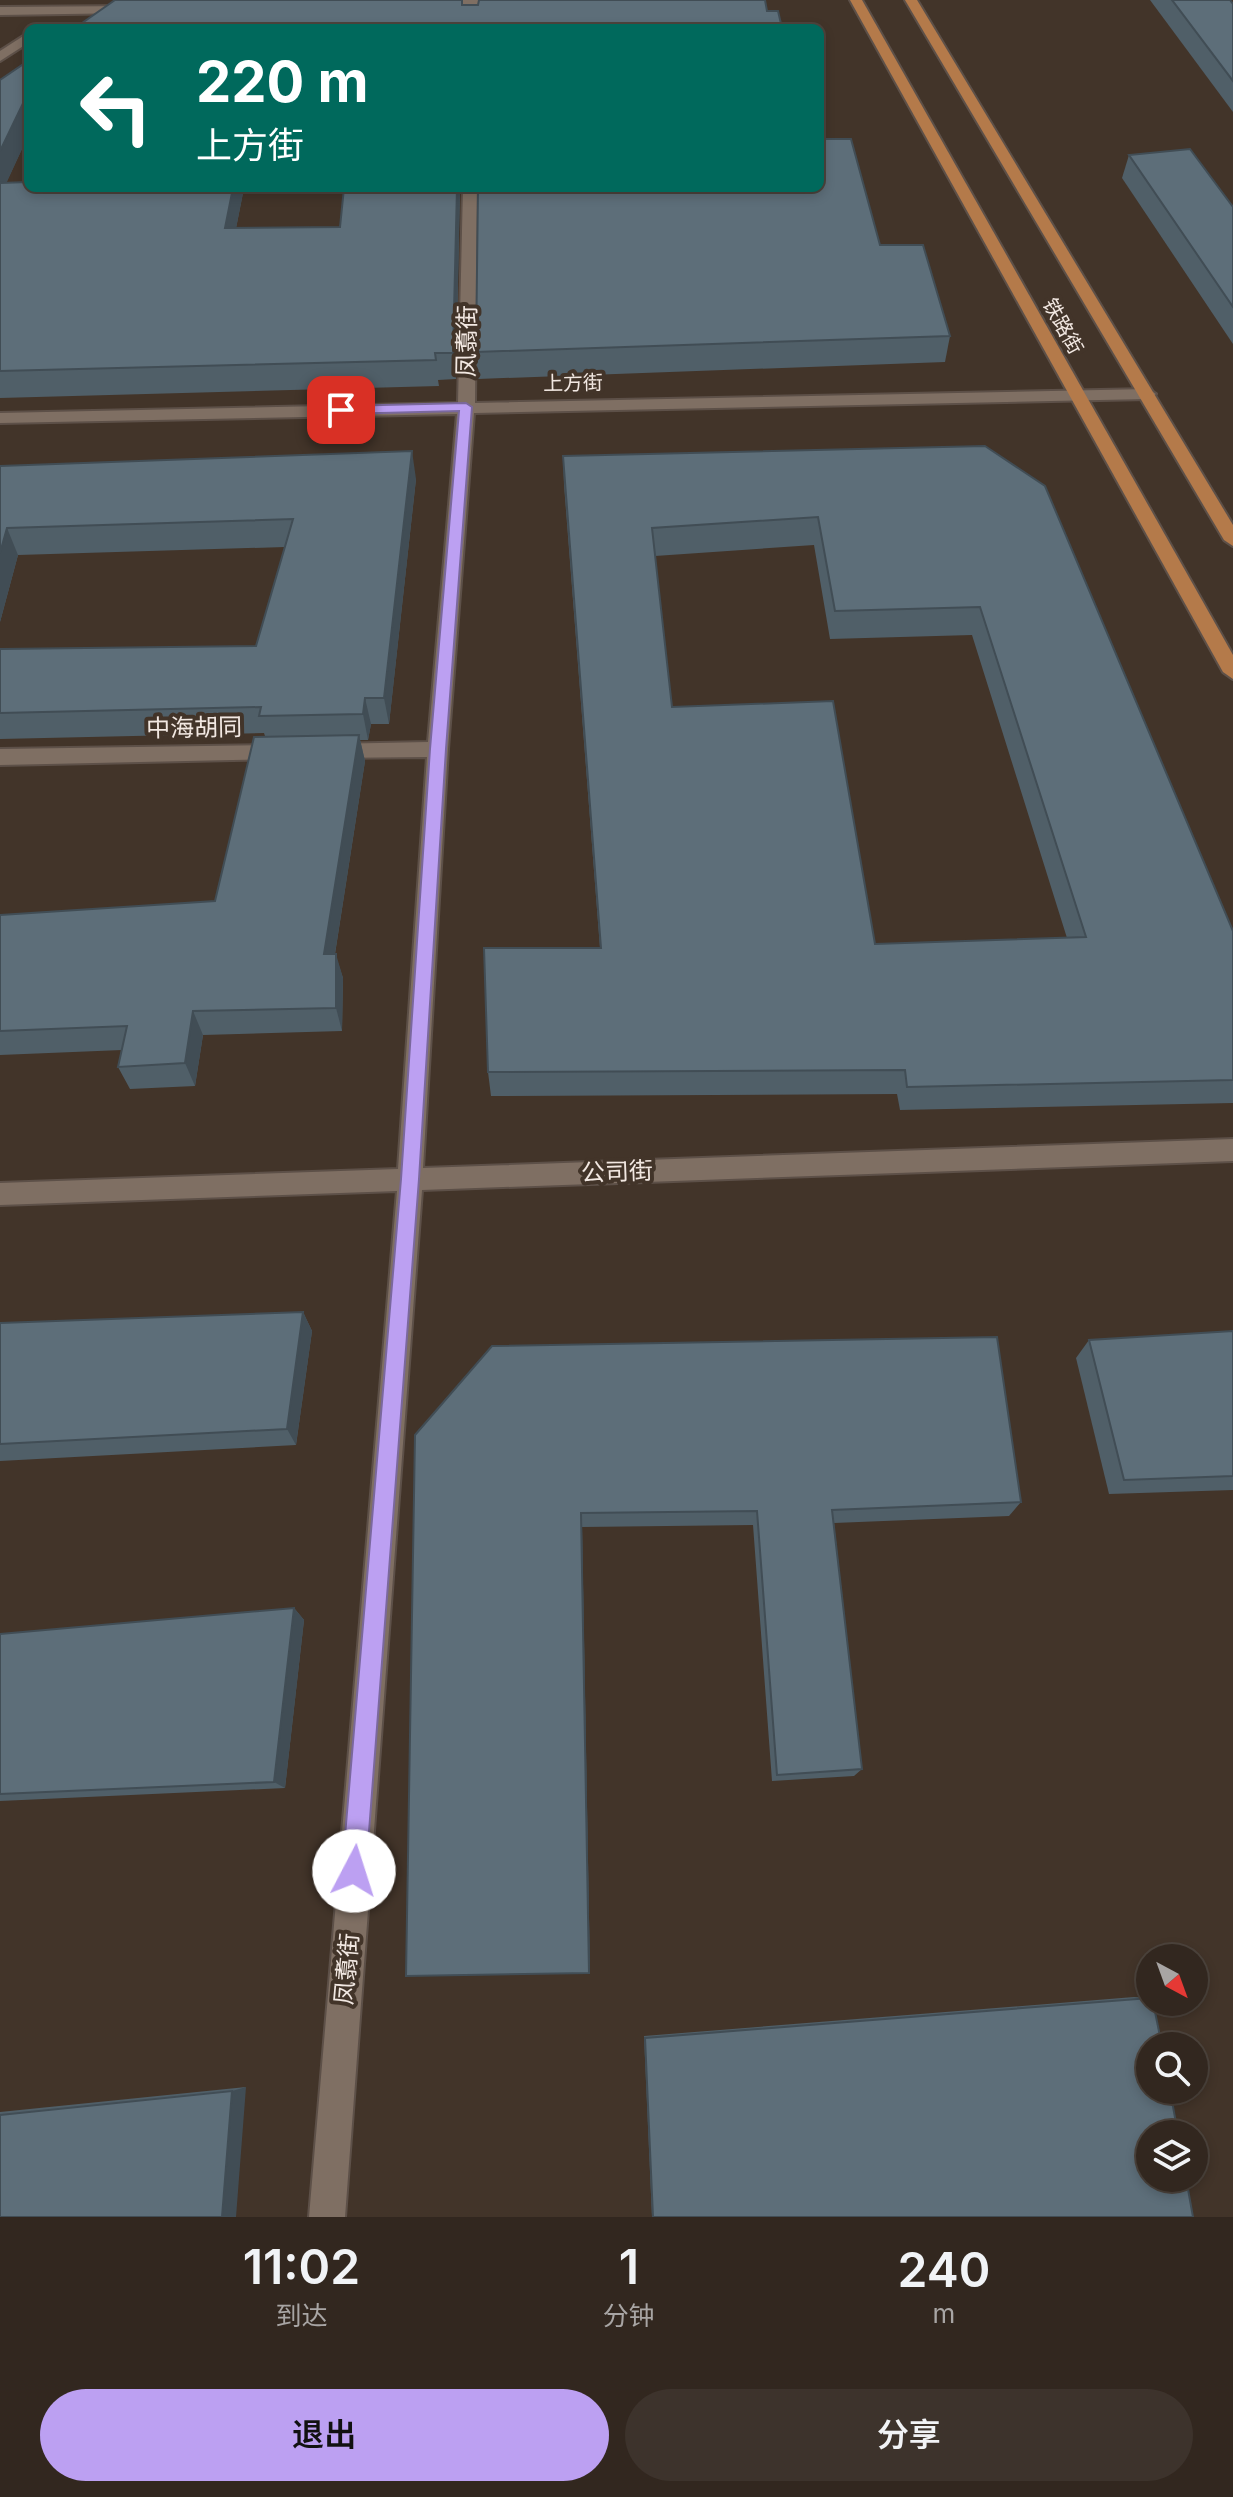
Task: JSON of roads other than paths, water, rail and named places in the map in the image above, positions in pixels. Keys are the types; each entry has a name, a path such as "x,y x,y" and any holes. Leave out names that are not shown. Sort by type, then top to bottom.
{"main road":[{"name":"铁路街","path":"856,0 1233,672"},
{"name":"铁路街","path":"911,0 1233,540"}],"street":[{"path":"48,24 82,0"},
{"path":"411,4 473,9 520,2"},
{"path":"0,11 145,9"},
{"path":"0,57 24,40"},
{"name":"凤翥街","path":"327,2217 410,1179 438,749 466,407 470,192"},
{"name":"上方街","path":"0,418 1148,394"},
{"name":"中海胡同","path":"0,757 438,749"},
{"name":"公司街","path":"0,1194 1233,1150"}]}
